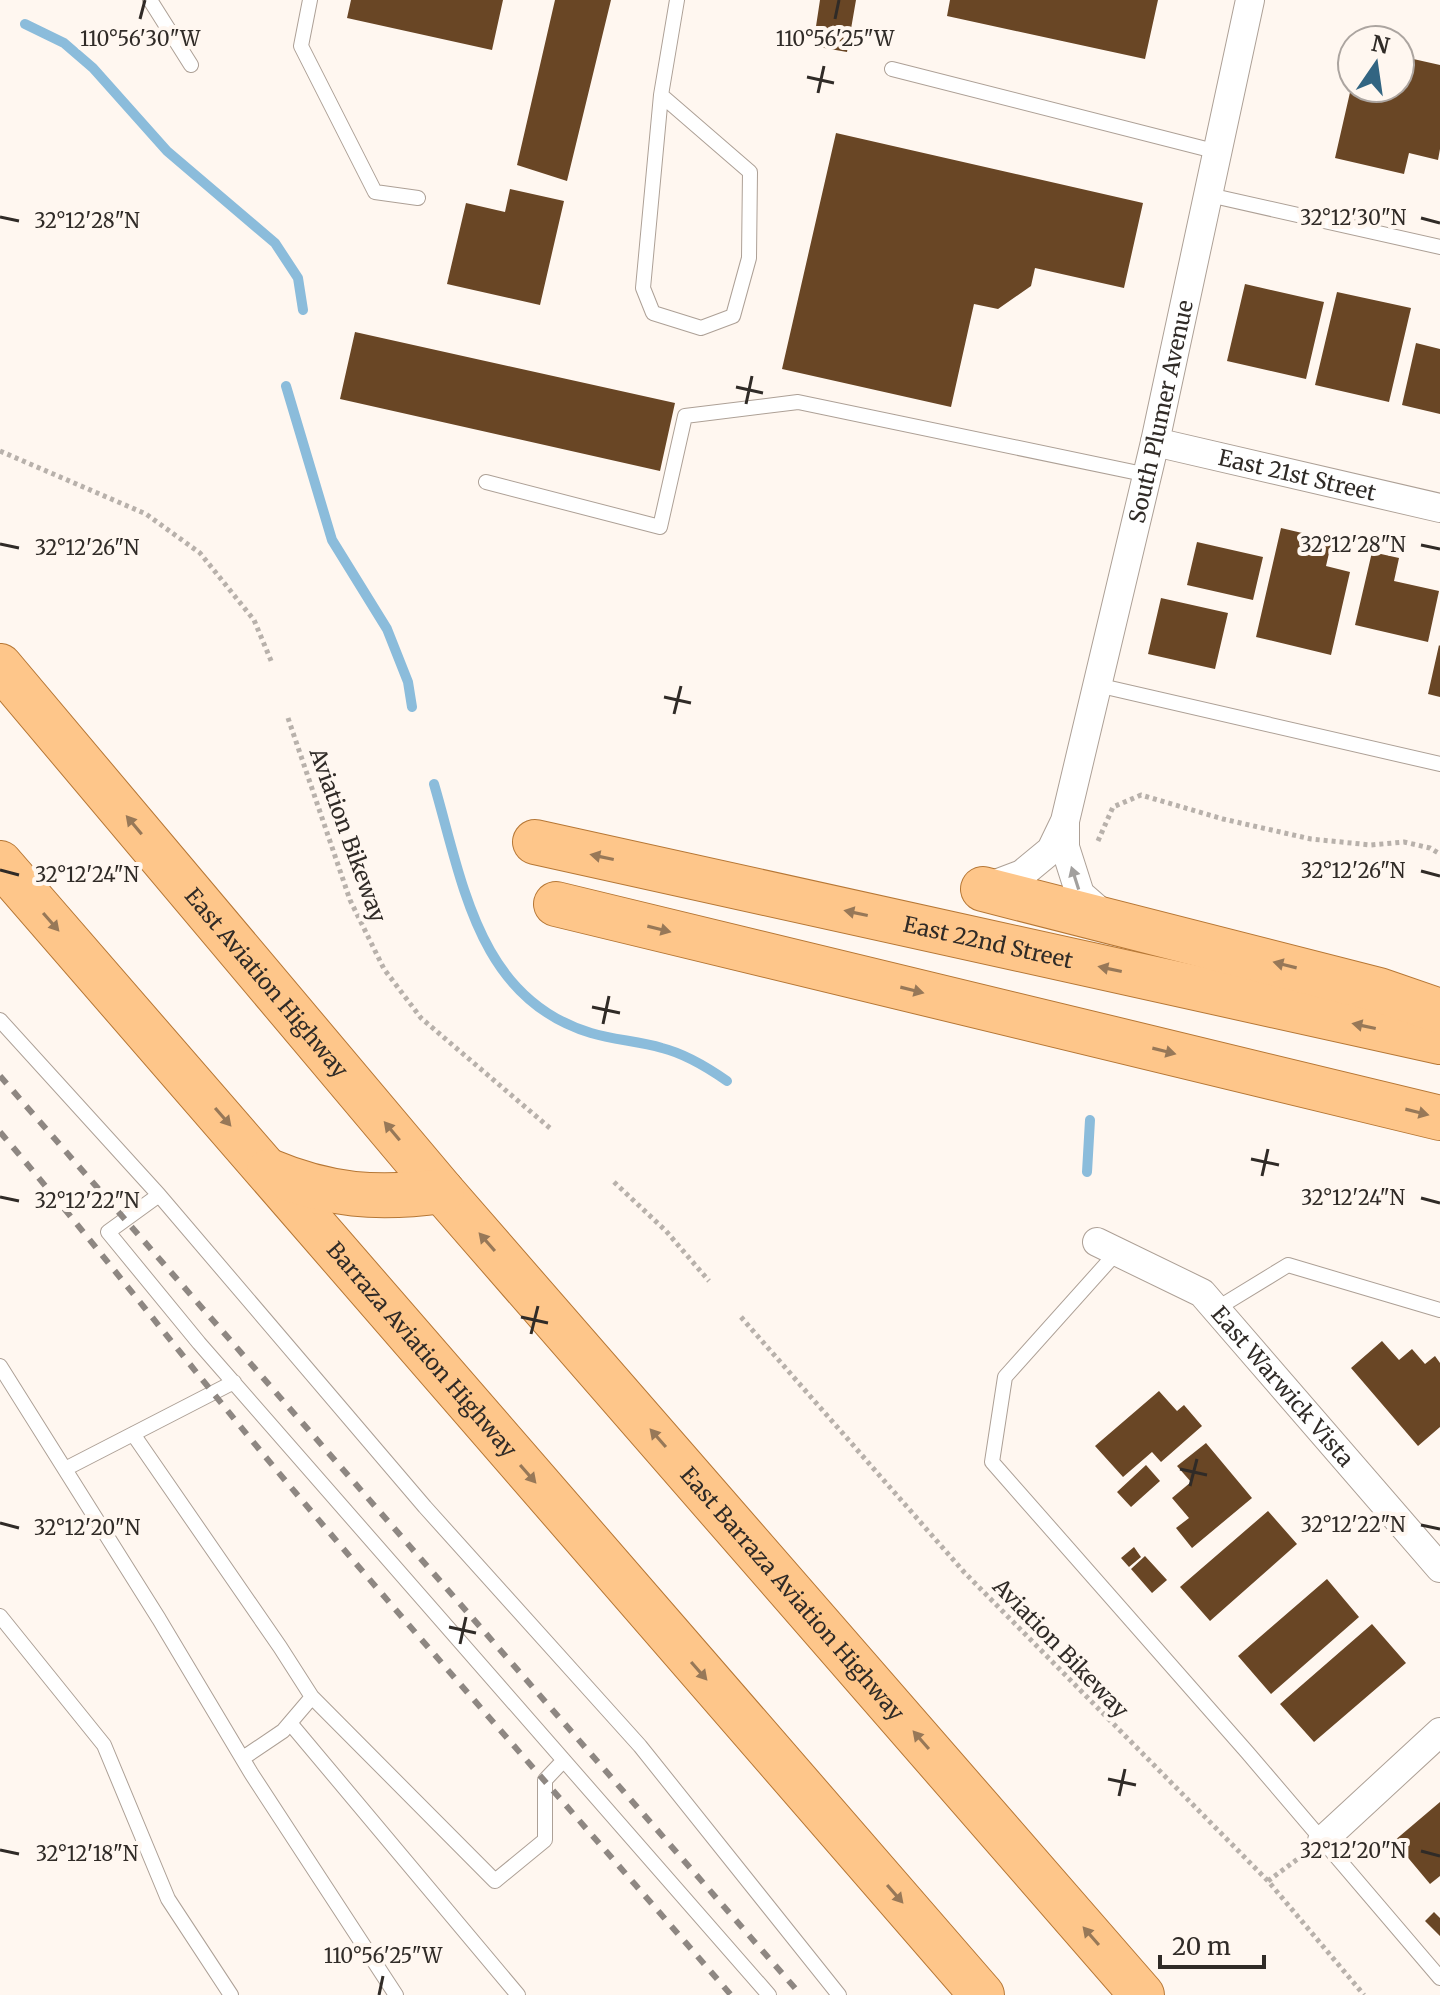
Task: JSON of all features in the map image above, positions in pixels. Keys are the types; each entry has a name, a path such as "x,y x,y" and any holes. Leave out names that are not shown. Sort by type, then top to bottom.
{"main road":[{"name":"East Aviation Highway","path":"0,666 442,1191"},
{"name":"East 22nd Street","path":"535,842 1440,1042"},
{"name":"Barraza Aviation Highway","path":"0,863 982,1995"},
{"path":"983,889 1379,990 1440,1011"},
{"path":"556,904 1440,1118"},
{"path":"269,1171 302,1185 352,1195 400,1197 442,1191"},
{"name":"East Barraza Aviation Highway","path":"442,1191 1142,1995"}],"street":[{"name":"South Plumer Avenue","path":"983,889 1022,874 1051,850 1065,821 1148,475 1250,0"},
{"name":"East 21st Street","path":"1155,442 1440,508"},
{"name":"South Plumer Avenue","path":"1065,821 1065,847 1080,894 1112,922"},
{"name":"East Warwick Vista","path":"1107,1247 1202,1293 1440,1568"},
{"path":"1322,1841 1440,1732"}],"lane":[{"path":"150,0 191,65"},
{"path":"310,0 301,46 375,192 418,198"},
{"path":"661,95 750,172 749,258 733,316 701,328 653,313 643,288 661,95 677,0"},
{"path":"892,69 1218,152"},
{"path":"1209,195 1440,247"},
{"path":"486,482 660,527 685,416 798,402 1148,475"},
{"path":"1097,685 1440,764"},
{"path":"0,1020 159,1195 425,1507 640,1746 839,1995"},
{"path":"159,1195 108,1232 234,1382 769,1995"},
{"path":"1107,1247 1005,1377 992,1462 1440,1978"},
{"path":"1216,1309 1288,1265 1440,1310"},
{"path":"0,1366 243,1758 396,1995"},
{"path":"65,1469 234,1382"},
{"path":"133,1434 312,1697 495,1881 545,1840 545,1780 563,1761"},
{"path":"0,1616 104,1745 168,1899 231,1995"},
{"path":"243,1758 290,1723 312,1697"},
{"path":"290,1723 518,1995"}],"path":[{"path":"0,451 146,514 200,553 254,620 272,663"},
{"name":"Aviation Bikeway","path":"288,718 350,900 384,969 421,1018 551,1129"},
{"path":"1098,842 1113,807 1141,795 1223,819 1311,839 1371,845 1404,842 1430,848 1440,854"},
{"path":"614,1182 666,1231 709,1281"},
{"name":"Aviation Bikeway","path":"741,1317 964,1572 1268,1881 1364,1995"}],"building":[{"path":"351,0 503,0 492,50 347,18"},
{"path":"555,0 611,0 567,181 517,165"},
{"path":"820,0 856,0 847,52 813,46"},
{"path":"950,0 1158,0 1145,59 947,16"},
{"path":"1416,60 1440,65 1438,160 1409,153 1404,174 1335,158 1347,104 1416,104"},
{"path":"836,133 1143,203 1124,288 1035,268 1031,286 998,309 974,304 951,407 782,369"},
{"path":"510,189 564,201 540,305 447,284 466,203 505,212"},
{"path":"1245,284 1324,302 1306,379 1227,361"},
{"path":"1337,292 1411,308 1389,402 1315,385"},
{"path":"355,332 675,403 660,471 340,399"},
{"path":"1416,343 1440,349 1440,414 1402,405"},
{"path":"1281,528 1332,540 1326,566 1350,572 1331,655 1256,637"},
{"path":"1197,542 1263,557 1253,600 1187,585"},
{"path":"1372,552 1399,558 1394,581 1439,591 1428,642 1355,625"},
{"path":"1161,598 1228,613 1215,669 1148,654"},
{"path":"1440,646 1440,697 1428,694"},
{"path":"1382,1341 1399,1360 1412,1349 1425,1364 1435,1356 1440,1363 1440,1427 1418,1446 1351,1368"},
{"path":"1159,1391 1177,1411 1184,1405 1202,1426 1161,1462 1152,1452 1123,1477 1095,1446"},
{"path":"1206,1443 1252,1498 1192,1548 1176,1528 1189,1518 1172,1498 1191,1482 1177,1466"},
{"path":"1146,1465 1160,1481 1131,1507 1117,1492"},
{"path":"1268,1511 1297,1544 1210,1621 1180,1587"},
{"path":"1134,1547 1141,1557 1129,1567 1121,1558"},
{"path":"1145,1556 1167,1580 1152,1593 1131,1569"},
{"path":"1327,1579 1359,1617 1271,1694 1238,1656"},
{"path":"1372,1624 1406,1663 1314,1742 1280,1704"},
{"path":"1440,1802 1440,1876 1430,1884 1394,1841"},
{"path":"1434,1912 1440,1918 1440,1936 1425,1921"}],"waterway":[{"path":"25,24 64,43 93,68 167,151 275,243 298,278 303,310"},
{"path":"286,386 332,540 387,629 408,682 412,707"},
{"path":"434,784 455,860 481,933 499,965 523,994 553,1017 591,1033 671,1051 727,1081"},
{"path":"1087,1172 1090,1120"}],"railway":[{"path":"0,1076 801,1995"},
{"path":"0,1132 295,1492 731,1995"}]}
